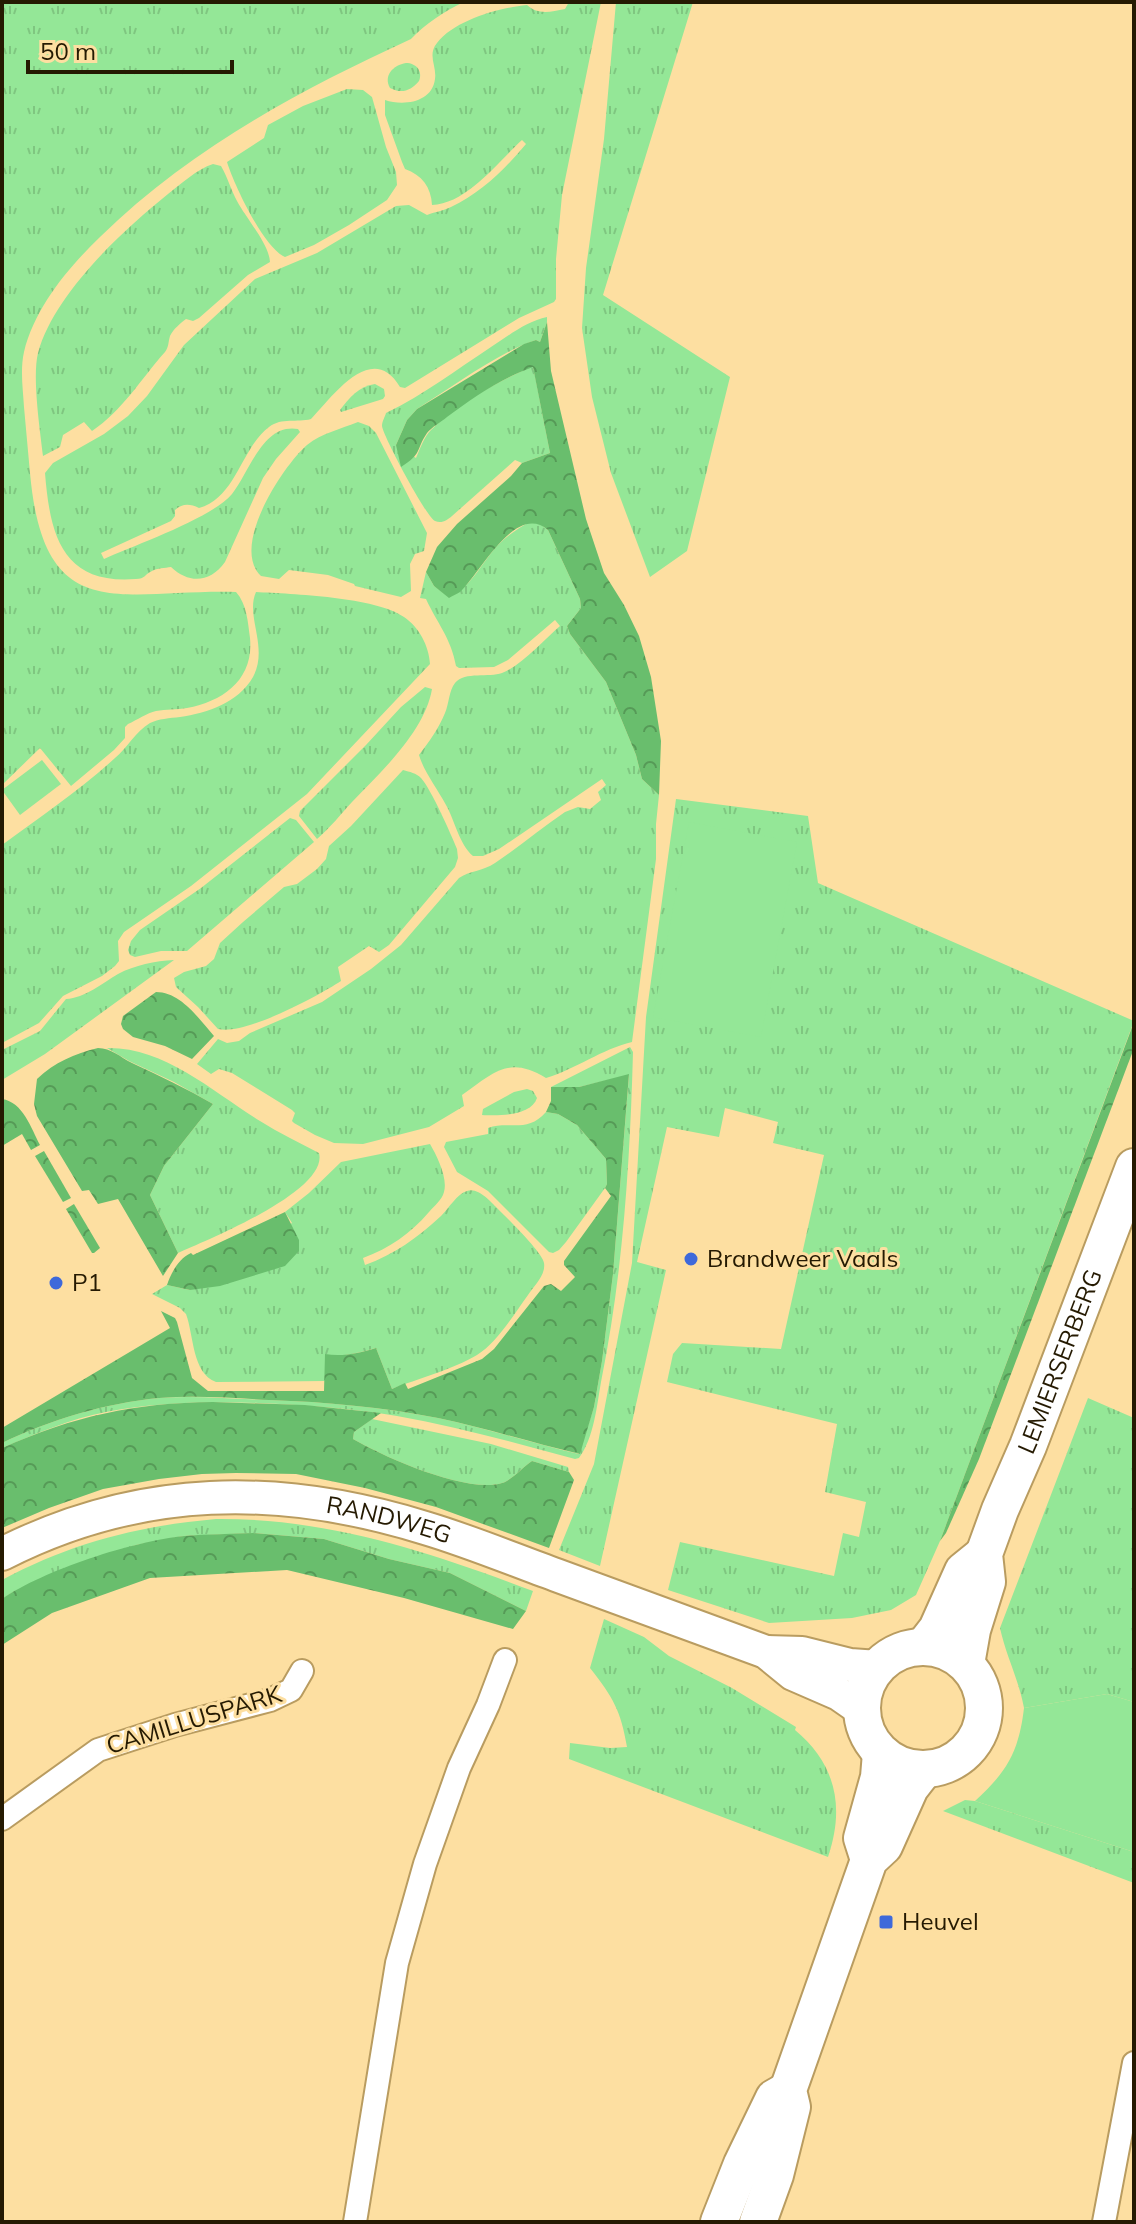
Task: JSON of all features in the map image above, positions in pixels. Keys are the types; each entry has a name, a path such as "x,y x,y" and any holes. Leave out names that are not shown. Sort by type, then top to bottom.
{"main road":[{"name":"LEMIERSERBERG","path":"966,1664 972,1630 987,1582 984,1554 1134,1167"},
{"name":"RANDWEG","path":"2,1554 68,1525 128,1508 174,1500 261,1496 307,1501 351,1508 426,1528 766,1652 802,1653 850,1665 878,1667"},
{"name":"LEMIERSERBERG","path":"923,1647 937,1629 963,1571 984,1554"},
{"path":"923,1647 946,1651 966,1664 977,1679 983,1696 984,1714 980,1731 971,1746 958,1758 924,1770 901,1765 881,1753 867,1733 862,1710 866,1687 878,1667 898,1652 923,1647"},
{"name":"RANDWEG","path":"766,1652 793,1674 839,1694 862,1710"},
{"path":"869,1860 862,1838 882,1766 881,1753"},
{"path":"758,2222 775,2175 792,2107 788,2090 869,1860 884,1846 910,1788 924,1770"},
{"path":"719,2222 742,2164 774,2098 788,2090"}],"street":[{"path":"355,2222 397,1963 429,1851 459,1768 505,1660"},
{"name":"CAMILLUSPARK","path":"2,1819 98,1750 175,1725 270,1700 291,1690 302,1671"},
{"path":"1104,2222 1134,2063"}],"green space":[{"path":"2,2 464,2 436,18 411,39 247,124 171,176 88,249 54,289 36,319 24,352 23,386 30,473 38,523 52,557 71,578 95,590 124,594 236,592 245,608 250,638 247,665 234,686 200,705 156,711 128,724 125,738 114,750 71,786 40,748 2,785"},
{"path":"569,2 601,2 562,195 554,302 519,318 405,388 400,387 389,374 377,369 365,370 341,386 311,419 279,422 269,427 251,447 230,484 211,503 199,508 181,506 175,510 171,521 101,553 104,559 208,512 232,494 266,441 275,433 298,429 300,432 263,478 225,562 213,574 192,578 171,567 154,570 139,579 111,579 91,574 76,564 65,552 51,517 45,473 53,463 104,434 128,416 147,396 184,345 255,279 317,253 396,206 409,205 427,215 462,201 492,180 526,144 522,140 470,190 445,203 432,205 424,182 405,169 385,115 385,100 400,103 423,98 433,87 435,79 434,47 445,35 466,22 491,12 527,5 540,11 560,10 565,9"},
{"path":"616,2 693,2 603,295 730,377 687,551 650,577 611,473 592,397 582,328"},
{"path":"406,63 418,68 419,81 406,90 390,88 390,72"},
{"path":"347,89 363,90 372,97 396,172 397,185 387,200 349,225 285,257 259,229 227,162 264,138 268,125 303,106"},
{"path":"213,164 221,166 237,201 266,247 270,262 248,275 199,318 193,321 186,319 177,326 165,352 103,423 92,431 84,422 63,435 60,447 43,456 36,363 46,331 59,308 92,265 131,226 189,177"},
{"path":"547,317 540,342 536,340 521,346 491,362 417,409 407,420 396,445 416,458 429,433 454,410 492,386 533,366 550,453 522,463 515,460 450,517 442,522 435,521 415,492 390,445 382,426 386,413 427,390 518,329"},
{"path":"547,322 551,371 586,519 604,573 639,636 651,677 661,741 659,795 642,779 636,755 606,682 570,634 567,626 581,608 580,599 548,530 536,524 523,525 511,533 460,592 449,598 434,586 426,572 437,547 457,524 522,463 550,453 533,367 488,389 434,427 427,433 416,455 401,467 396,445 407,420 417,409 524,344 536,340 540,342"},
{"path":"375,384 384,389 383,399 341,412 355,393"},
{"path":"358,422 376,433 427,533 424,551 415,554 410,564 411,591 401,597 355,586 328,575 289,570 279,579 261,576 253,563 252,546 255,528 273,488 307,445 325,434"},
{"path":"530,522 539,523 548,530 580,599 581,608 567,626 570,634 606,682 636,755 642,779 659,795 656,859 632,1042 546,1078 521,1068 502,1070 462,1095 464,1106 429,1127 363,1144 334,1143 294,1123 295,1113 292,1110 232,1073 219,1069 211,1074 197,1064 218,1039 227,1043 239,1041 250,1033 322,1002 401,945 459,878 495,863 565,812 578,807 590,809 601,800 598,792 606,785 602,779 499,849 483,856 473,856 461,839 419,755 443,719 451,689 459,679 497,674 510,669 560,626 555,620 508,660 494,667 459,668 426,599 420,598 426,572 434,586 449,597 470,582 501,542"},
{"path":"256,592 333,598 391,610 404,617 419,632 428,650 430,664 307,794 191,886 124,932 118,941 119,961 115,966 63,996 39,1023 2,1043 2,845 88,781 150,723 211,709 239,694 253,677 259,654 253,611"},
{"path":"425,687 432,689 428,705 411,735 317,839 299,816 300,811 401,707"},
{"path":"42,760 61,784 20,815 2,790"},
{"path":"403,770 419,776 430,792 457,849 455,867 389,945 379,952 369,946 338,967 341,981 299,1005 262,1021 230,1030 218,1029 176,987 174,978 206,966 214,959 220,943 243,922 284,887 297,884 317,869 326,859 329,846"},
{"path":"676,799 808,816 818,883 1134,1021 940,1541 916,1595 891,1610 852,1618 769,1623 668,1590 680,1542 834,1576 843,1533 859,1537 866,1502 825,1492 837,1424 667,1382 673,1354 682,1343 781,1349 824,1155 773,1143 778,1122 725,1108 719,1137 667,1127 637,1262 666,1270 600,1566 559,1550 594,1464 632,1263 646,1017"},
{"path":"290,818 296,820 314,842 187,951 130,955 131,941 140,930 201,888"},
{"path":"689,822 797,842 761,1037 653,1017"},
{"path":"174,960 45,1054 2,1080 2,1050 40,1031 66,999 87,993 131,968"},
{"path":"156,992 181,1001 214,1036 192,1059 165,1046 133,1037 123,1029 123,1016"},
{"path":"1134,1022 1134,1048 979,1459 940,1541"},
{"path":"630,1047 633,1052 630,1135 620,1259 596,1411 588,1441 579,1458 397,1416 328,1407 239,1402 163,1404 106,1412 40,1432 2,1448 2,1443 78,1414 139,1400 187,1397 312,1402 396,1411 456,1422 579,1454 594,1407 602,1361 613,1274 629,1075 579,1087 551,1087"},
{"path":"98,1048 111,1051 213,1104 164,1166 150,1195 178,1253 163,1276 118,1199 98,1204 89,1190 82,1191 37,1116 34,1104 37,1079 65,1059"},
{"path":"107,1048 149,1055 188,1073 267,1125 319,1153 317,1168 305,1183 286,1198 238,1226 178,1253 150,1195 164,1166 213,1104"},
{"path":"629,1074 613,1274 602,1361 594,1407 580,1454 456,1422 396,1411 312,1402 201,1397 139,1400 98,1408 58,1420 2,1443 2,1428 170,1328 161,1311 175,1318 192,1378 208,1391 324,1391 325,1354 351,1354 376,1348 392,1389 405,1383 408,1389 482,1359 494,1349 544,1286 551,1284 561,1291 575,1277 564,1261 611,1196 605,1188 606,1159 577,1125 558,1114 546,1112 551,1101 551,1087 579,1087"},
{"path":"533,1091 537,1098 528,1108 514,1114 482,1115 483,1109 514,1092"},
{"path":"2,1099 21,1110 40,1145 31,1150 22,1134 2,1146"},
{"path":"546,1112 558,1114 577,1125 606,1159 605,1188 566,1242 553,1253 488,1191 457,1172 444,1147 446,1142 488,1134 488,1128 532,1123"},
{"path":"430,1144 443,1174 445,1186 442,1198 407,1234 363,1258 365,1265 414,1238 463,1193 471,1190 480,1193 524,1236 544,1263 539,1280 491,1344 458,1365 392,1389 376,1348 344,1355 325,1355 325,1381 216,1382 208,1377 198,1362 186,1314 152,1294 167,1285 190,1290 292,1223 285,1212 341,1162"},
{"path":"44,1151 71,1198 63,1202 35,1156"},
{"path":"74,1204 100,1248 94,1253 66,1209"},
{"path":"285,1212 299,1240 299,1251 285,1266 220,1286 190,1290 167,1285 176,1266 187,1255 193,1255"},
{"path":"1088,1398 1134,1418 1134,1702 1107,1694 1024,1708 1000,1628"},
{"path":"213,1402 305,1405 381,1413 354,1432 353,1439 405,1464 448,1479 487,1485 502,1483 532,1461 569,1472 574,1480 549,1548 436,1507 296,1474 202,1474 103,1489 2,1528 2,1448 54,1427 105,1413 157,1405"},
{"path":"372,1419 491,1444 568,1467 569,1472 532,1461 502,1483 487,1485 448,1479 405,1464 353,1439 354,1432"},
{"path":"216,1519 298,1524 378,1540 456,1563 533,1591 526,1611 450,1573 324,1539 253,1533 183,1536 136,1545 69,1567 2,1599 2,1580 79,1546 159,1526"},
{"path":"253,1533 324,1539 450,1573 526,1611 513,1629 404,1598 287,1570 150,1578 52,1613 2,1645 2,1599 41,1578 90,1558 163,1539"},
{"path":"604,1619 644,1637 669,1656 732,1688 796,1727 795,1730 820,1757 833,1788 836,1821 828,1857 569,1759 570,1743 627,1747 615,1705 590,1668"},
{"path":"1107,1694 1134,1702 1134,1852 975,1801 1010,1760 1019,1737 1024,1708"},
{"path":"965,1800 1134,1852 1134,1883 943,1811"}],"place":[{"name":"Brandweer Vaals","path":"691,1259"},
{"name":"P1","path":"56,1283"},
{"name":"Heuvel","path":"886,1922"}]}
